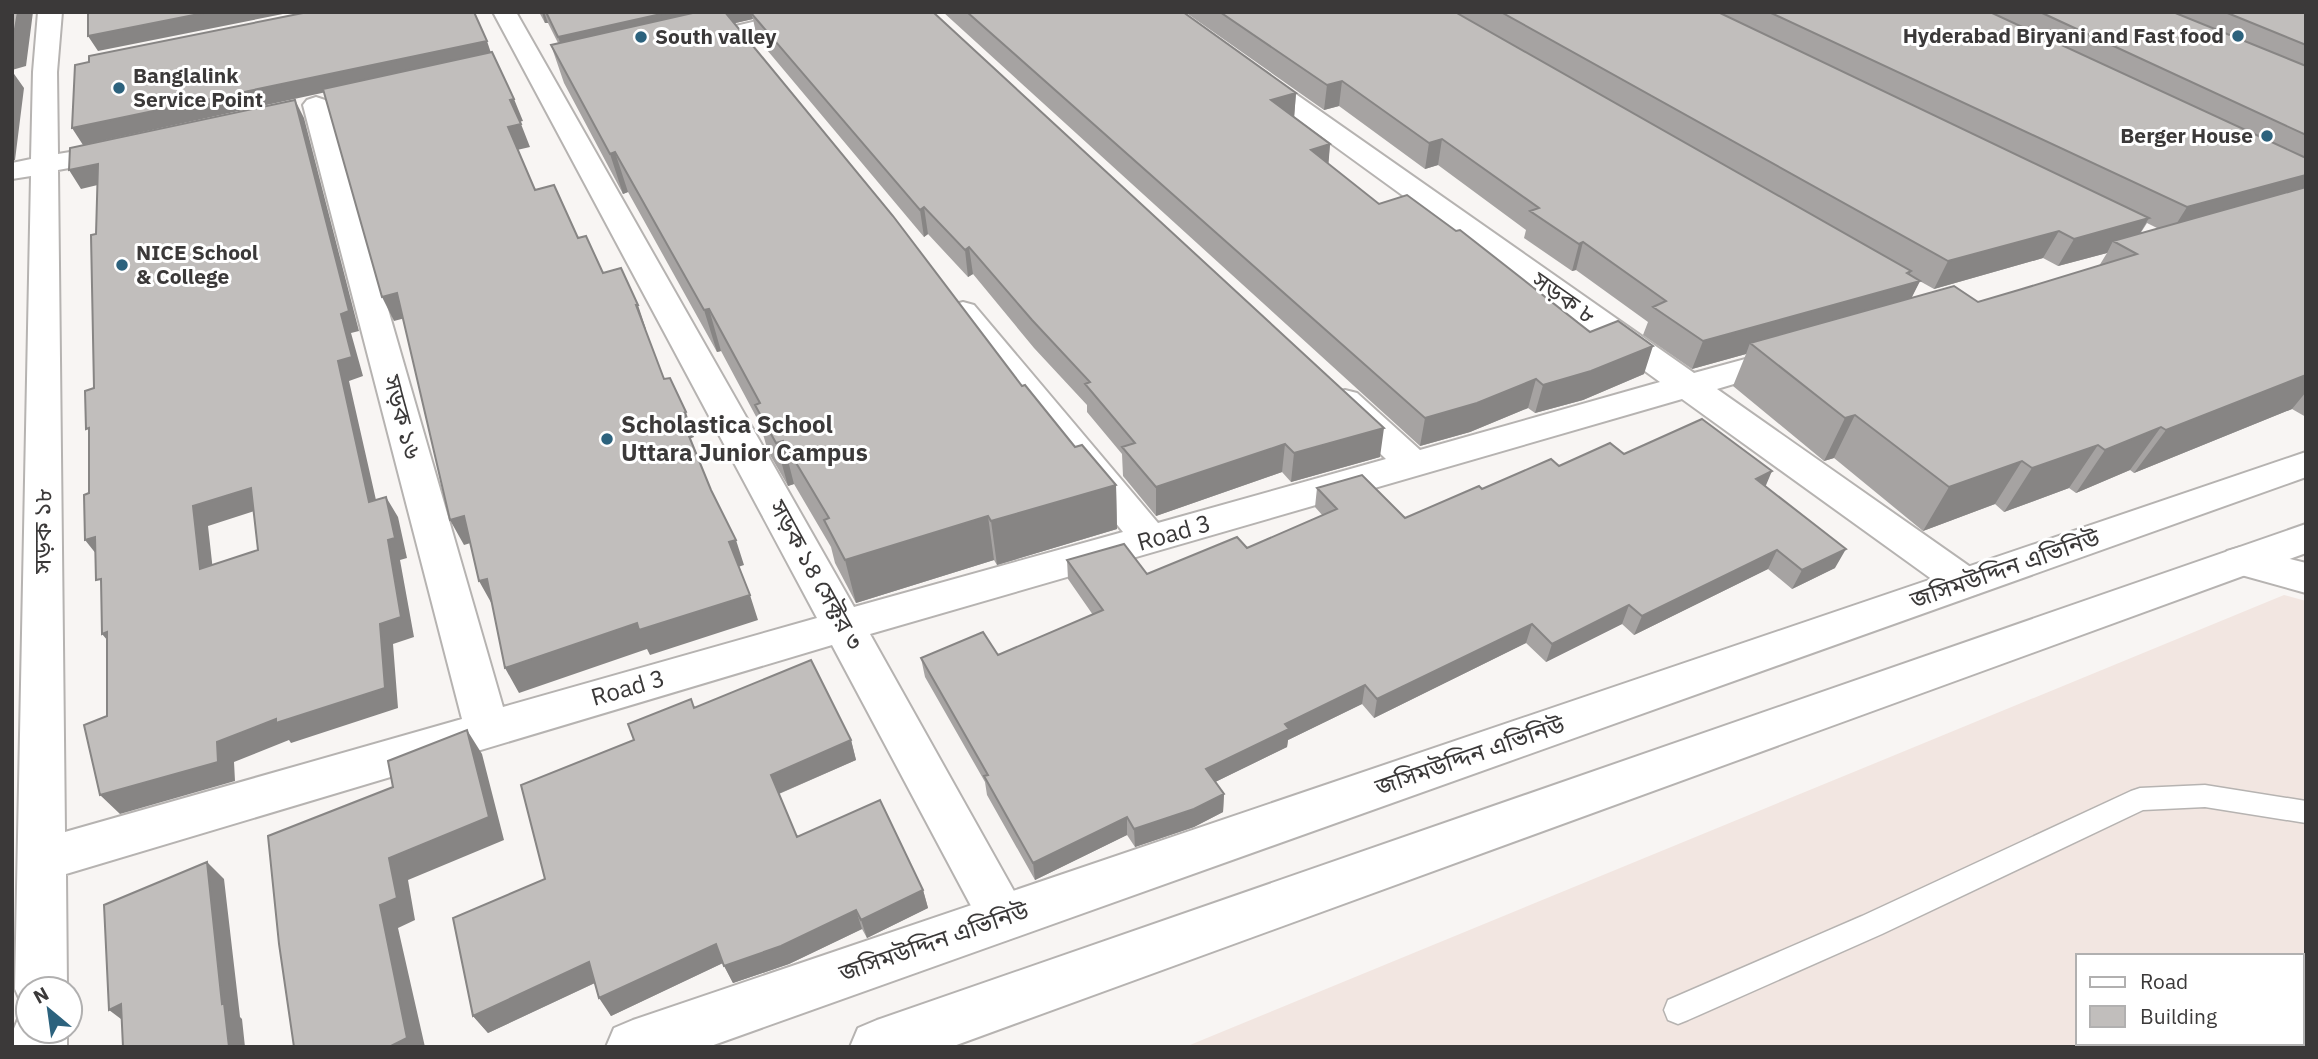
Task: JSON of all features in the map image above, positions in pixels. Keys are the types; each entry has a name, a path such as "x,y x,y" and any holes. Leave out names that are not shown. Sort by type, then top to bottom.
{"street":[{"name":"সড়ক ১৮","path":"41,975 42,860 28,297 28,168 47,72 50,12"},
{"name":"সড়ক ১৪ সেক্টর ৩","path":"505,12 1004,918"},
{"path":"671,48 745,43 826,12"},
{"name":"সড়ক ৮","path":"1232,61 1965,583"},
{"name":"সড়ক ১৬","path":"316,105 487,729"},
{"path":"28,168 99,153"},
{"path":"949,294 1151,540"},
{"name":"Road 3","path":"42,860 844,626 1816,349"},
{"path":"1321,380 1413,464"},
{"name":"জসিমউদ্দিন এভিনিউ","path":"634,1047 2306,464"},
{"path":"877,1047 2306,538"},
{"path":"2241,561 2306,578"}],"lane":[{"path":"1678,1010 1871,925 2140,799 2205,796 2306,812"}],"shaded area":[{"path":"2284,595 2306,601 2306,1047 1185,1047"}],"building":[{"path":"12,12 18,12 12,46"},
{"path":"88,12 209,12 88,36"},
{"path":"308,12 474,12 487,41 72,128 75,65 89,62 89,56"},
{"path":"546,12 670,12 558,37"},
{"path":"697,12 725,12 893,216 1022,386 1025,385 1075,447 1082,445 1116,485 991,521 988,516 845,560 824,520 829,518 783,441 776,443 755,405 760,403 709,309 704,310 615,152 610,154 551,45"},
{"path":"933,12 1384,428 1294,453 1285,444 1156,487 1122,447 1135,443 1085,384 1090,382 969,247 965,250 924,207 920,210 751,13"},
{"path":"967,12 1183,12 1296,93 1271,100 1330,144 1311,150 1379,204 1407,195 1456,231 1460,230 1590,332 1618,321 1653,346 1591,371 1543,385 1536,379 1477,403 1425,418"},
{"path":"1220,12 1455,12 1911,271 1907,273 1920,281 1703,341 1653,307 1666,301 1583,242 1579,244 1530,211 1539,208 1442,139 1429,143 1342,81 1327,85"},
{"path":"1501,12 1718,12 2149,218 2074,239 2059,231 1948,261"},
{"path":"1769,12 1990,12 2306,158 2306,175 2187,207"},
{"path":"2040,12 2173,12 2306,66 2306,135"},
{"path":"2225,12 2306,12 2306,45"},
{"path":"492,52 514,99 510,100 521,124 508,127 535,190 554,185 578,238 586,236 603,273 621,268 638,305 664,379 670,378 686,412 680,414 711,490 736,540 729,542 750,595 639,630 637,623 505,668 487,579 479,581 464,516 450,520 397,293 382,297 323,89"},
{"path":"295,100 349,311 341,314 352,357 338,361 369,502 386,497 395,538 388,540 401,617 380,624 385,688 276,723 276,719 217,742 218,762 100,795 84,725 107,716 107,632 102,634 101,579 96,580 95,537 85,540 84,495 89,493 89,428 86,429 85,391 94,388 91,235 96,234 98,164 69,170 70,148","holes":["251,488 258,550 200,569 193,506"]},
{"path":"2306,187 2306,375 2166,430 2161,427 2105,450 2098,445 2032,468 2022,461 1949,487 1855,415 1845,418 1750,343 1954,286 1978,302 2137,254 2113,241"},
{"path":"1702,419 1772,471 1756,479 1846,549 1802,570 1777,550 1642,616 1629,605 1552,644 1532,624 1377,699 1365,685 1285,724 1289,729 1206,769 1224,794 1194,809 1134,829 1127,817 1033,863 984,776 988,775 921,658 983,632 998,655 1103,610 1067,560 1124,544 1147,574 1237,537 1247,548 1337,509 1317,488 1362,475 1405,518 1551,459 1559,466 1610,443 1624,454"},
{"path":"811,660 851,740 771,775 797,837 880,800 923,890 861,920 856,910 781,946 724,966 716,944 599,998 589,962 473,1016 453,918 545,879 521,785 634,740 628,724 691,699 694,708"},
{"path":"467,730 489,817 389,858 397,898 380,905 407,1038 389,1047 294,1047 279,944 268,836 393,787 388,761"},
{"path":"207,862 229,1047 123,1047 121,1004 109,1010 104,905"}],"place":[{"name":"Hyderabad Biryani and Fast food","path":"2238,36"},
{"name":"South valley","path":"641,37"},
{"name":"Banglalink Service Point","path":"119,88"},
{"name":"Berger House","path":"2267,136"},
{"name":"NICE School & College","path":"122,265"},
{"name":"Scholastica School Uttara Junior Campus","path":"607,439"}]}
